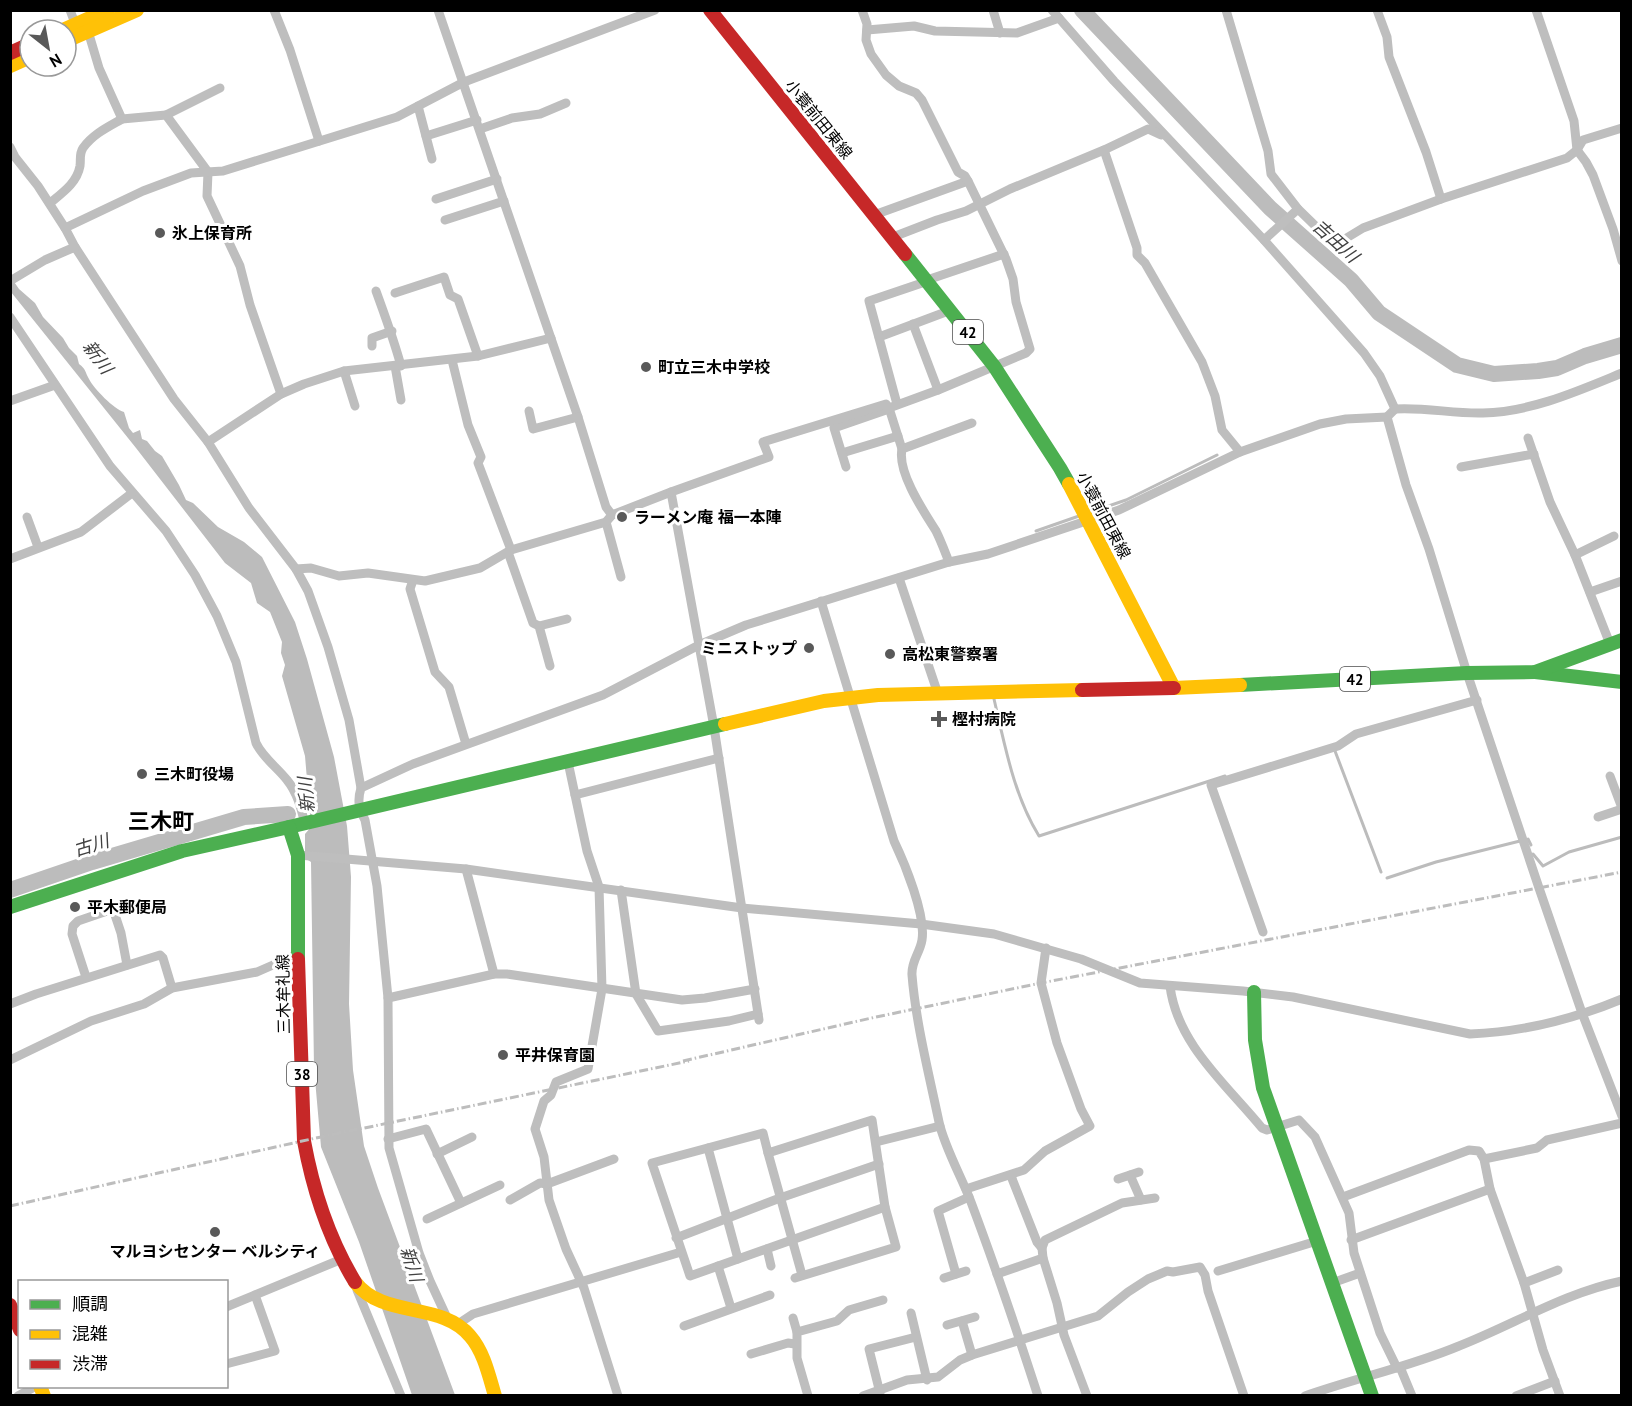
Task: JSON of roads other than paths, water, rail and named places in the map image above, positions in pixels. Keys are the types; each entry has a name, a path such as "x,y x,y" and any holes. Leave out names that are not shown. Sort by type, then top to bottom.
{"main road":[{"path":"78,32 108,10"},
{"path":"78,28 137,10"},
{"name":"小蓑前田東線","path":"710,10 994,366 1060,468 1089,520 1174,688"},
{"name":"42","path":"1174,688 1467,673 1535,672 1616,642"},
{"path":"1535,672 1622,682"},
{"path":"10,907 148,859 217,841 301,825 824,701 878,695 1174,688"},
{"name":"三木牟礼線","path":"301,825 298,954 304,1141 310,1172 342,1259 352,1279 363,1292 378,1301 453,1322 473,1338 480,1349 495,1395"},
{"path":"1254,992 1252,1018 1259,1070 1372,1395"},
{"path":"10,1305 18,1325"}],"street":[{"path":"70,10 72,18 84,27 122,119"},
{"path":"274,10 290,50 319,141"},
{"path":"438,10 578,417 606,507 621,576"},
{"path":"64,228 142,191 191,173 223,171 397,117 464,82 655,10"},
{"path":"846,467 834,428 938,390 1026,353 1030,349 1016,302 1013,279 1004,254 968,181 958,172 916,93 899,86 886,75 871,54 866,40 867,24 862,10"},
{"path":"993,10 1000,33"},
{"path":"1226,10 1268,151 1271,174 1298,209 1335,245 1364,228 1441,199 1567,158 1577,150 1583,140 1622,128"},
{"path":"1377,10 1387,37 1389,57 1426,152 1441,199"},
{"path":"1536,10 1574,121 1577,150 1593,175 1622,261"},
{"path":"867,30 914,26 935,31 1017,33 1056,14 1364,352 1380,376 1395,409"},
{"path":"50,203 75,180 80,167 80,154 96,134 122,119 166,115 220,88"},
{"path":"426,136 478,124 540,114 566,103"},
{"path":"418,106 432,159"},
{"path":"166,115 208,172 207,196 240,266 250,305 281,394"},
{"path":"893,237 979,205 1010,189 1148,129 1167,137"},
{"path":"10,147 50,203 75,247 174,399 208,442 249,508 296,569 308,591 328,647 349,720 361,788 358,798 360,811 365,820 373,862 388,998 388,1139 391,1160 419,1253 453,1322 472,1314 681,1252"},
{"path":"1104,150 1137,248 1137,255 1145,263 1202,362 1215,396 1222,430 1240,452"},
{"path":"436,199 497,178"},
{"path":"874,214 968,181"},
{"path":"445,220 504,201"},
{"path":"1264,240 1298,209"},
{"path":"10,281 75,247"},
{"path":"949,562 938,534 912,492 900,457 902,449 879,337 869,301 1004,254"},
{"path":"395,293 444,277 450,295 458,299 478,356"},
{"path":"376,291 392,331 402,400"},
{"path":"879,337 951,310"},
{"path":"10,317 110,466 166,531 205,592 236,662 256,743 260,752 289,781 299,803 301,825"},
{"path":"913,324 938,390"},
{"path":"372,346 372,338 392,331"},
{"path":"208,442 281,394 344,370 478,356 551,338"},
{"path":"452,360 468,426 481,457 478,463 533,623 539,626 567,619"},
{"path":"344,370 355,406"},
{"path":"361,788 413,764 603,694 699,645 746,625 949,562 988,554 1119,510 1159,493 1240,452 1320,424 1346,419 1387,417 1395,409 1483,413 1512,409 1575,392 1622,373"},
{"path":"10,401 55,385"},
{"path":"296,569 311,568 339,576 368,573 425,581 480,568 510,551 609,519 671,492 769,457 763,442 886,404 892,407"},
{"path":"529,411 533,429 578,417"},
{"path":"1387,417 1406,485 1429,549 1467,673 1582,1013 1622,1116"},
{"path":"902,449 972,423"},
{"path":"842,453 898,436"},
{"path":"1528,438 1550,502 1590,592 1616,642"},
{"path":"1461,467 1534,454"},
{"path":"621,890 636,994 658,1031 759,1017 714,727 671,492"},
{"path":"10,559 81,532 132,493"},
{"path":"27,517 38,547"},
{"path":"1575,555 1614,536"},
{"path":"899,578 938,694"},
{"path":"413,580 410,589 435,672 450,687 466,744"},
{"path":"1590,592 1622,581"},
{"path":"821,601 894,841 909,871 921,924 922,941 912,966 916,1008 940,1126 998,1274 1038,1395"},
{"path":"539,626 550,666"},
{"path":"1263,932 1211,785 1338,746 1356,734 1477,700"},
{"path":"575,795 719,758"},
{"path":"568,762 587,851 599,887 602,989 588,1069 556,1082 551,1095 544,1101 536,1129 544,1157 549,1200 566,1249 584,1288 618,1395"},
{"path":"1598,817 1622,808 1610,776"},
{"path":"301,856 466,869 742,908 921,924 994,934 1081,959 1140,983 1293,997 1470,1034 1526,1028 1582,1013 1622,999"},
{"path":"466,869 494,974"},
{"path":"86,977 72,934 73,926 78,921 113,909 121,933 127,965"},
{"path":"956,1274 938,1211 967,1193 1024,1170 1045,1151 1090,1126 1081,1109 1057,1043 1041,983 1046,948"},
{"path":"10,1060 92,1021 144,1004 172,987 257,972 298,954"},
{"path":"10,1004 86,977 160,955 172,987"},
{"path":"388,998 494,974 682,1000 705,999 755,989"},
{"path":"1170,986 1172,1005 1198,1051 1262,1128 1267,1130 1299,1120 1315,1137 1350,1213 1351,1240 1380,1334 1412,1395"},
{"path":"768,1153 872,1120 885,1207 896,1247 798,1277 792,1240 780,1198 768,1153 763,1133 652,1163 690,1276 767,1249 792,1240 885,1207"},
{"path":"1484,1159 1537,1148 1547,1140 1622,1123"},
{"path":"876,1142 940,1126"},
{"path":"388,1139 426,1129 461,1203"},
{"path":"437,1154 472,1137"},
{"path":"708,1148 738,1259"},
{"path":"1343,1197 1469,1150 1479,1150 1484,1159 1490,1189 1524,1283 1543,1350 1560,1395"},
{"path":"510,1200 540,1184 547,1184 614,1160"},
{"path":"676,1238 780,1198 879,1164"},
{"path":"1118,1179 1134,1173 1141,1200"},
{"path":"1011,1176 1036,1242 1043,1253 1062,1327 1086,1395"},
{"path":"427,1219 500,1185"},
{"path":"1351,1240 1490,1189"},
{"path":"1043,1253 1045,1240 1122,1203 1155,1198"},
{"path":"1218,1270 1317,1241"},
{"path":"767,1249 771,1266"},
{"path":"998,1274 1043,1253"},
{"path":"228,1306 342,1259"},
{"path":"718,1266 731,1308"},
{"path":"863,1395 880,1392 907,1380 927,1380 938,1377 960,1360 972,1355 1098,1316 1148,1279 1167,1272 1200,1267 1205,1275 1208,1291 1244,1395"},
{"path":"1524,1283 1558,1270"},
{"path":"944,1278 966,1271"},
{"path":"1332,1283 1360,1273"},
{"path":"352,1279 400,1395"},
{"path":"1305,1395 1365,1378 1457,1347 1533,1312 1605,1285 1622,1281"},
{"path":"228,1363 276,1351 255,1295"},
{"path":"684,1326 770,1295"},
{"path":"797,1332 838,1325 849,1310 883,1300"},
{"path":"911,1313 927,1380"},
{"path":"947,1326 975,1317"},
{"path":"793,1318 797,1332 795,1344 797,1358 808,1395"},
{"path":"962,1321 972,1355"},
{"path":"880,1392 869,1349 916,1337"},
{"path":"751,1354 788,1342 795,1344"},
{"path":"1516,1395 1555,1381"},
{"path":"18,1395 32,1388"}],"waterway":[{"name":"吉田川","path":"1082,10 1270,208 1351,280 1379,313 1457,365 1494,374 1538,371 1557,368 1585,356 1622,345"},
{"path":"1088,513 1126,500 1217,455"},
{"path":"1036,531 1079,516"},
{"path":"994,699 1017,787 1030,821 1039,836 1225,776"},
{"path":"1335,751 1381,872"},
{"name":"古川","path":"10,890 92,862 244,817 288,814"},
{"path":"1533,854 1543,866 1569,852 1622,837"},
{"path":"1528,839 1531,845"},
{"path":"1387,878 1436,862 1520,841"}],"railway":[{"path":"683,1061 876,1017 1041,983 1622,872"},
{"path":"10,1206 316,1138 689,1061"}],"place":[{"name":"氷上保育所","path":"160,233"},
{"name":"町立三木中学校","path":"646,367"},
{"name":"ラーメン庵 福一本陣","path":"622,517"},
{"name":"ミニストップ","path":"809,648"},
{"name":"高松東警察署","path":"890,654"},
{"name":"樫村病院","path":"939,719"},
{"name":"三木町役場","path":"142,774"},
{"name":"平木郵便局","path":"75,907"},
{"name":"平井保育園","path":"503,1055"},
{"name":"マルヨシセンター ベルシティ","path":"215,1232"}],"district":[{"name":"三木町","path":"161,821"}],"water label":[{"name":"新川","path":"98,357"},
{"name":"新川","path":"306,795"},
{"name":"新川","path":"412,1264"}]}
